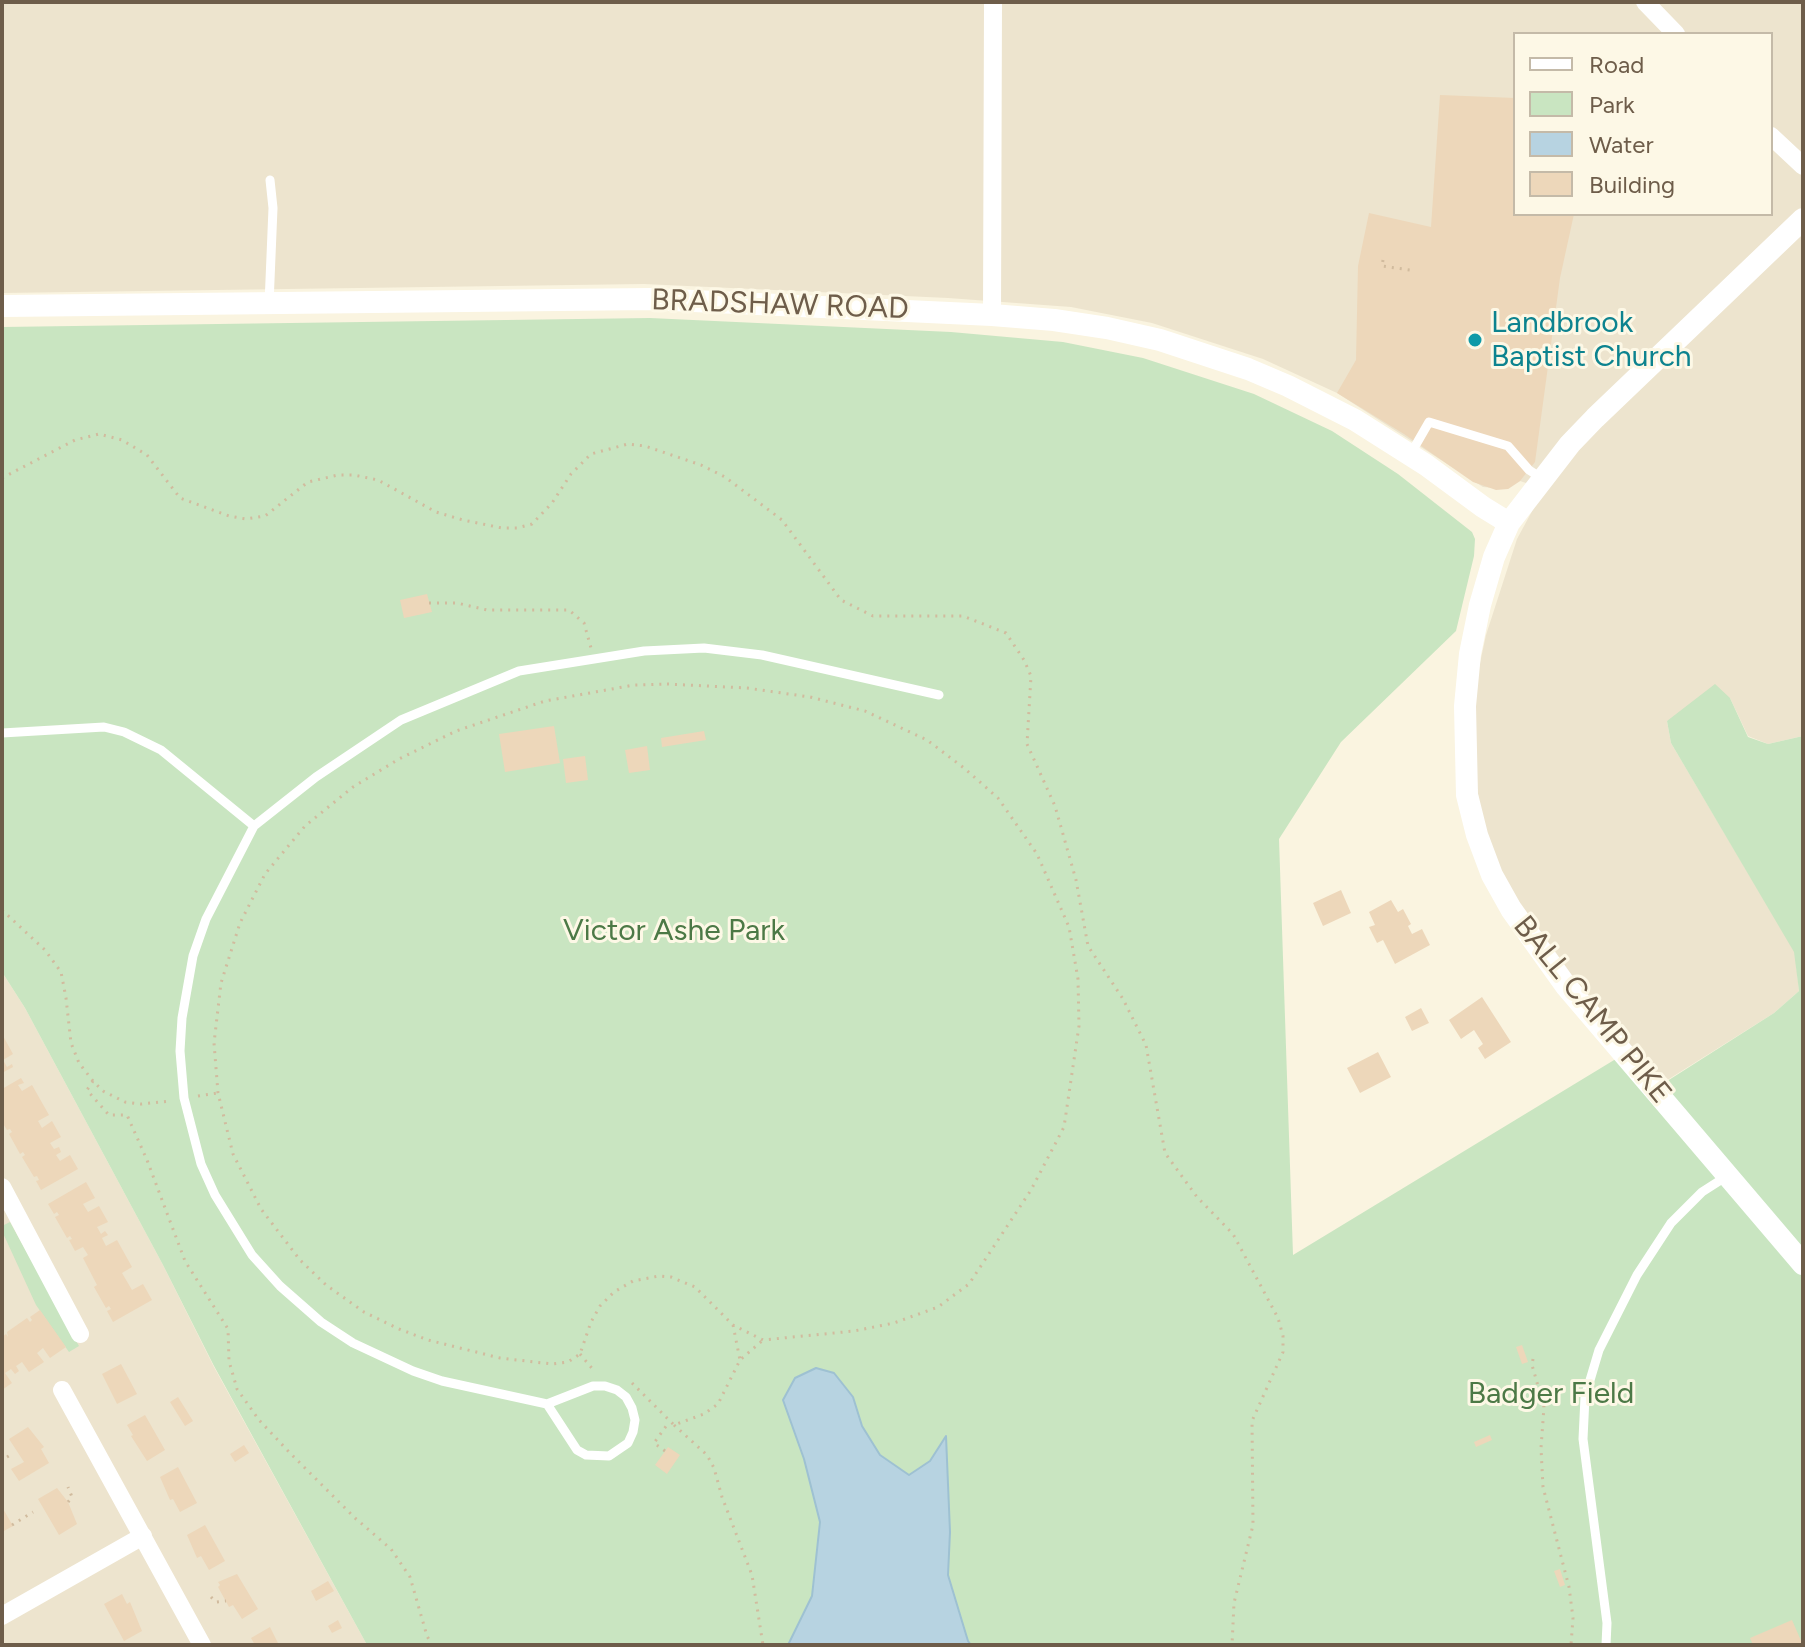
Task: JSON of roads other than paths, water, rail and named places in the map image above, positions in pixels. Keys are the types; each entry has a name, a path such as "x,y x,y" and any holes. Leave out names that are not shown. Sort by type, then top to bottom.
{"street":[{"path":"992,315 993,2"},
{"path":"1645,2 1674,32"},
{"path":"1773,138 1803,166"},
{"name":"BALL CAMP PIKE","path":"1803,219 1595,418 1509,523 1494,557 1480,605 1470,654 1465,706 1467,795 1477,835 1492,875 1533,943 1566,986 1803,1264"},
{"name":"BRADSHAW ROAD","path":"2,306 651,299 992,315 1107,328 1248,369 1329,406 1410,455 1509,523"},
{"path":"3,1191 80,1334"},
{"path":"62,1390 202,1645"},
{"path":"2,1616 143,1536"}],"lane":[{"path":"269,304 273,208 270,180"},
{"path":"1410,455 1429,422 1508,446 1529,470 1543,479"},
{"path":"547,1404 569,1441 586,1455 609,1456 628,1443 633,1432 635,1420 626,1397 605,1386 593,1386 547,1404 442,1381 353,1343 300,1305 252,1255 230,1224 201,1164 184,1098 180,1051 182,1018 193,956 206,919 254,826 316,777 401,720 519,671 644,651 704,648 762,655 939,695"},
{"path":"2,733 104,727 124,732 161,750 254,826"},
{"path":"1606,1645 1607,1623 1583,1439 1585,1397 1599,1350 1637,1275 1671,1223 1702,1192 1727,1176"}],"water":[{"path":"816,1368 834,1373 853,1397 862,1426 880,1455 909,1475 930,1461 946,1436 950,1532 948,1575 971,1645 788,1645 812,1596 820,1522 804,1459 783,1400 795,1378"}],"place":[{"name":"Landbrook Baptist Church","path":"1475,340"}],"park label":[{"name":"Victor Ashe Park","path":"674,931"},
{"name":"Badger Field","path":"1551,1394"}]}
